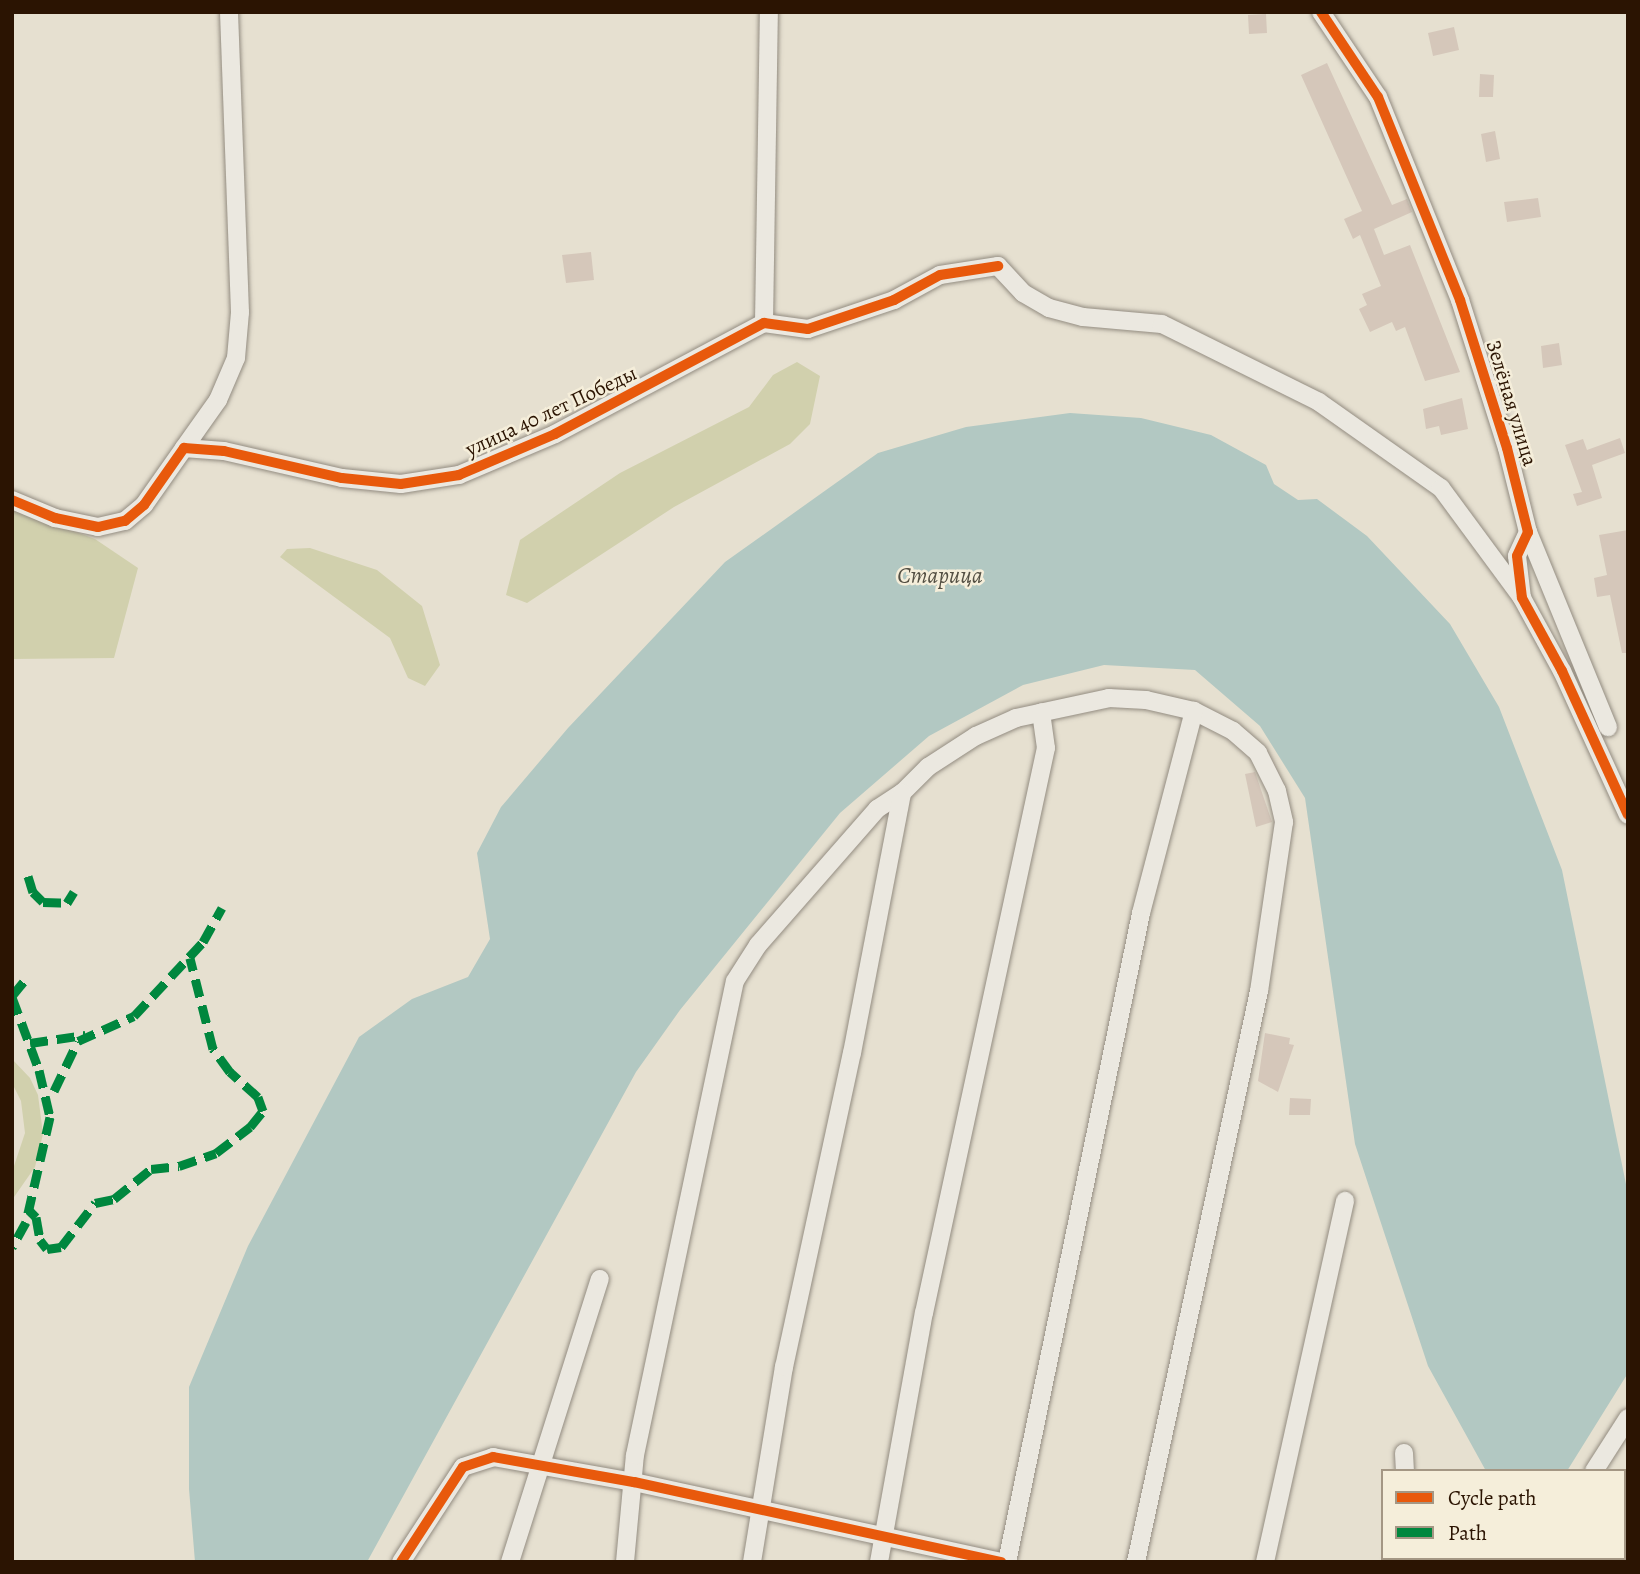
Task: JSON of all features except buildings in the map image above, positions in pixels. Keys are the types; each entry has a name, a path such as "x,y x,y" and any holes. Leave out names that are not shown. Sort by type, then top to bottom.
{"street":[{"path":"12,500 55,518 98,527 125,521 144,505 218,400 236,358 240,312 229,12"},
{"path":"769,12 765,323 808,329 894,300 940,275 998,266 1023,293 1049,308 1083,317 1162,324 1318,402 1441,488 1522,598 1562,671 1627,813"},
{"name":"Зелёная улица","path":"1321,12 1378,97 1416,188 1468,325 1507,448 1528,532 1608,727"},
{"name":"улица 40 лет Победы","path":"184,449 224,451 342,478 401,484 459,475 567,428 765,323"},
{"path":"1522,598 1517,556 1528,532"},
{"path":"625,1562 635,1455 735,981 758,945 877,808 902,793 928,767 976,736 1041,712 1109,698 1146,700 1194,711 1233,732 1258,753 1277,790 1284,822 1259,991 1136,1562"},
{"path":"1007,1562 1141,913 1194,711"},
{"path":"879,1562 924,1313 1046,748 1041,712"},
{"path":"752,1562 759,1508 902,793"},
{"path":"1265,1562 1345,1201"},
{"path":"510,1562 600,1279"},
{"path":"1595,1469 1628,1418"},
{"path":"401,1562 443,1492 463,1467 493,1457 634,1482 1001,1562"}],"green space":[{"path":"797,362 820,376 810,424 790,444 674,507 527,603 506,595 520,540 620,473 749,407 773,375"},
{"path":"12,508 95,539 138,568 114,658 12,659"},
{"path":"310,548 377,570 422,606 440,665 425,686 408,678 390,638 280,557 287,549"},
{"path":"12,1059 30,1078 38,1095 43,1134 35,1167 12,1200 12,1172 25,1133 21,1101 12,1083"}],"water":[{"name":"Старица","path":"1070,413 1141,418 1211,435 1266,465 1274,484 1298,500 1317,499 1367,536 1450,624 1499,707 1562,870 1628,1194 1628,1373 1568,1469 1485,1469 1428,1366 1355,1144 1305,798 1260,726 1195,670 1104,665 1023,685 929,736 840,813 680,1010 636,1072 367,1562 195,1562 189,1489 189,1387 248,1246 359,1037 412,999 468,977 490,939 477,853 501,807 568,728 725,562 878,453 966,427"}],"marked path":[{"path":"28,876 33,892 43,902 67,903 74,892"},
{"path":"54,1091 78,1041 134,1016 203,942 222,908"},
{"path":"29,1210 36,1217 40,1240 47,1249 61,1247 95,1203 114,1199 151,1169 179,1166 216,1153 250,1127 263,1111 258,1097 230,1072 213,1049 190,958"},
{"path":"12,996 26,979"},
{"path":"12,997 39,1070 50,1117 26,1222 12,1247"},
{"path":"30,1043 85,1035"}],"cycle path":[{"path":"1321,12 1378,97 1460,300 1507,448 1528,532 1517,556 1522,598 1562,671 1628,815"},
{"path":"12,500 55,518 98,527 125,521 144,505 184,448 224,451 342,478 401,484 459,475 555,434 764,323 808,329 894,300 940,275 998,266"},
{"path":"401,1562 463,1467 493,1457 634,1482 1001,1562"}]}
